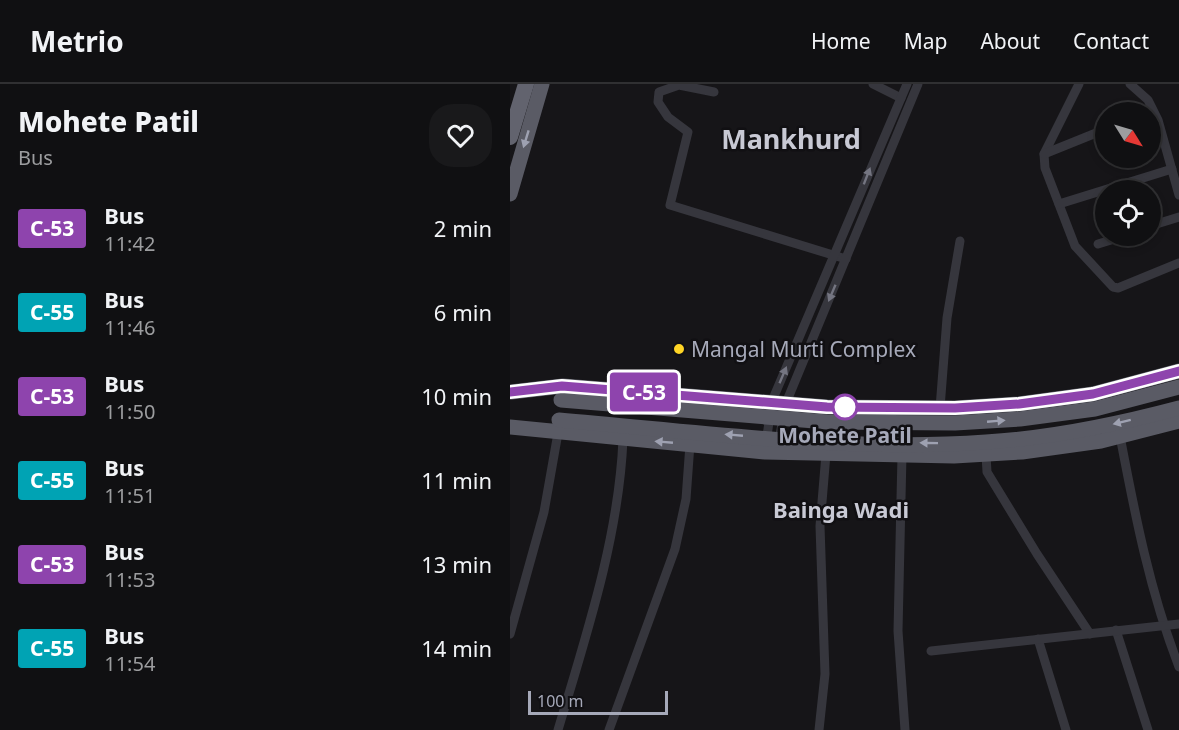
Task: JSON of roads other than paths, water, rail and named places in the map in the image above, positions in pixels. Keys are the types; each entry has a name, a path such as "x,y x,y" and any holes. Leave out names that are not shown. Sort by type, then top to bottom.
{"highway":[{"path":"510,137 526,84"},
{"path":"510,194 543,84"},
{"path":"510,392 562,386 779,402 940,408 985,407 1093,394 1179,371"},
{"path":"510,392 561,400 827,422 955,423 1020,419 1095,409 1179,387"},
{"path":"510,426 827,442 955,443 1021,439 1099,428 1179,408"},
{"path":"558,427 623,439 771,452 986,455 1059,447 1120,436 1179,421"}],"street":[{"path":"873,84 889,88 901,98"},
{"path":"771,452 779,402 870,202 900,115 901,98 907,84"},
{"path":"771,452 779,402 834,254 859,197 918,84"},
{"path":"1079,84 1044,154 1045,168 1075,246 1113,287 1118,288 1179,263"},
{"path":"1130,84 1148,102"},
{"path":"714,92 679,85 660,92 658,102 663,110 688,132 670,205 846,259"},
{"path":"1044,154 1095,133"},
{"path":"1161,139 1179,195"},
{"path":"1059,204 1172,169"},
{"path":"859,197 870,202"},
{"path":"1161,223 1179,217"},
{"path":"940,408 947,318 960,240"},
{"path":"510,634 544,512 558,427"},
{"path":"1120,436 1139,533 1171,625 1179,667"},
{"path":"558,730 581,651 611,531 622,467 623,439"},
{"path":"609,730 675,549 686,499 690,444"},
{"path":"819,730 825,674 820,526 826,454"},
{"path":"902,455 898,619 905,730"},
{"path":"986,455 987,472 1037,554 1090,634"},
{"path":"931,651 1171,625"},
{"path":"1116,630 1148,730"},
{"path":"1038,639 1066,730"}],"place":[{"name":"Mangal Murti Complex","path":"679,349"},
{"name":"Mohete Patil","path":"845,407"}],"district":[{"name":"Mankhurd","path":"791,138"},
{"name":"Bainga Wadi","path":"841,509"}]}
